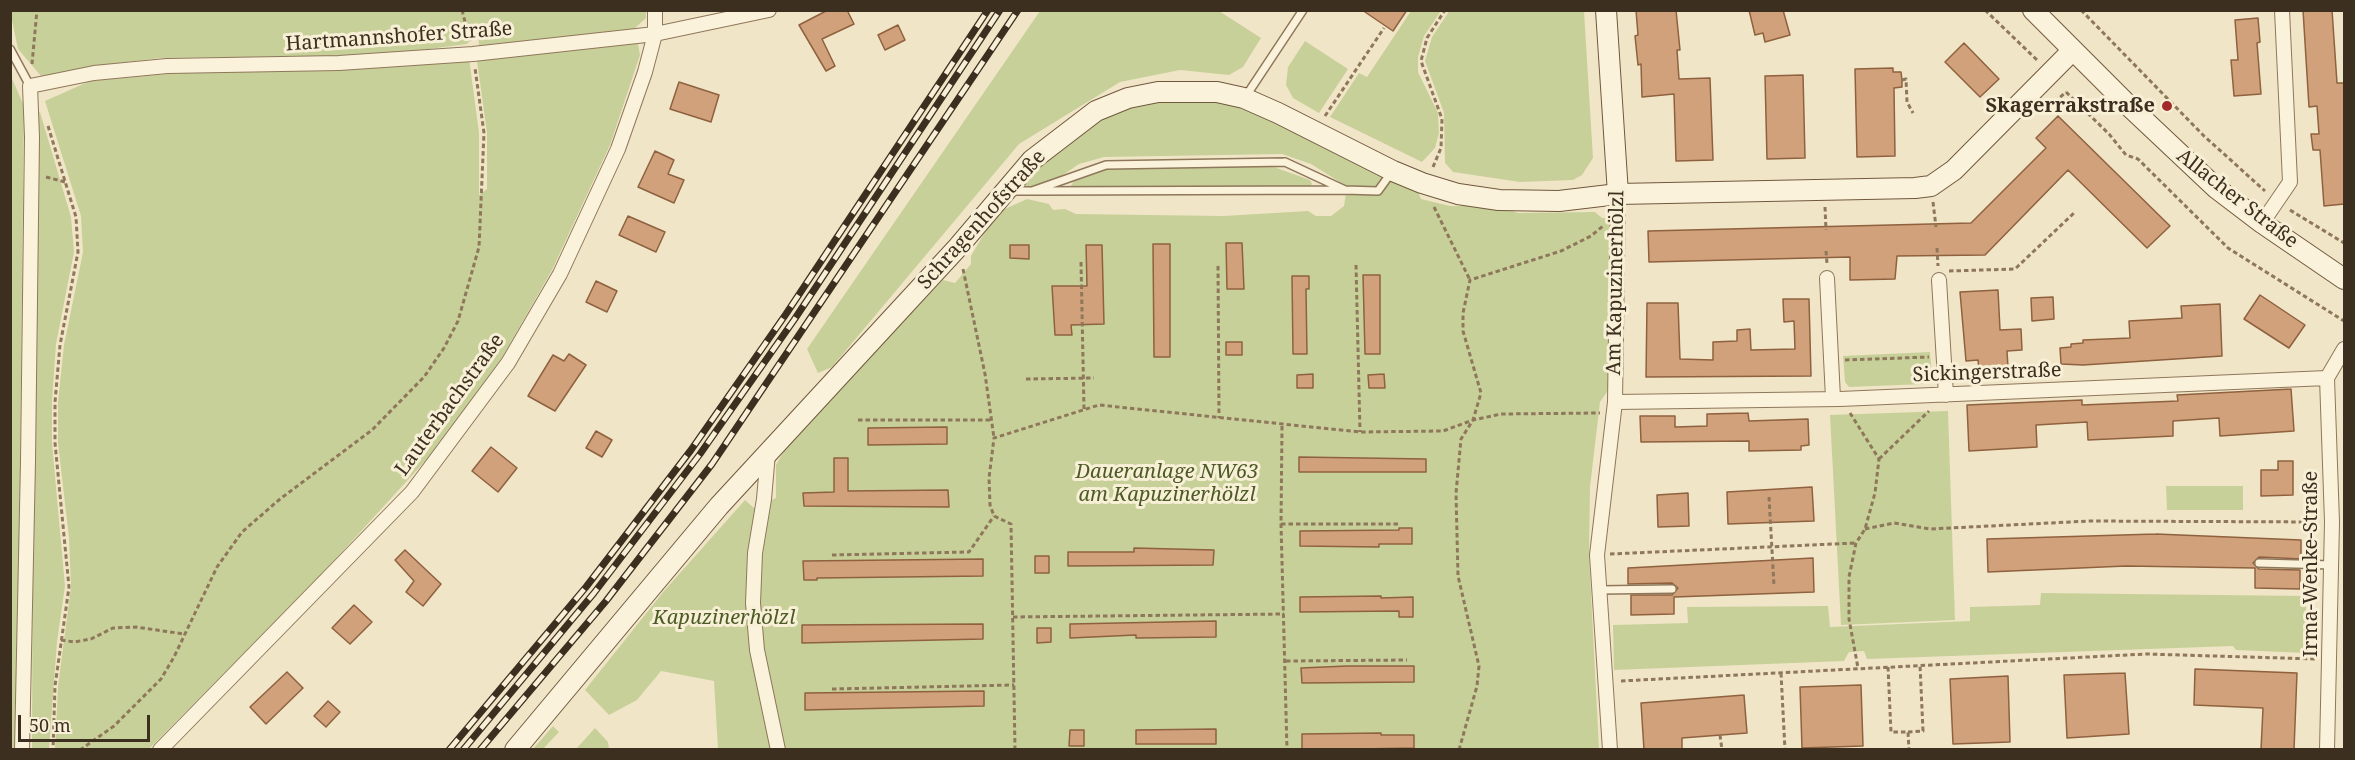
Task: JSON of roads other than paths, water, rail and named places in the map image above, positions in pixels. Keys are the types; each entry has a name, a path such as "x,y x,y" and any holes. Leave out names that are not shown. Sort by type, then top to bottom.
{"street":[{"name":"Lauterbachstraße","path":"160,750 412,492 508,363 560,274 618,149 655,34 655,10"},
{"name":"Hartmannshofer Straße","path":"30,86 94,73 167,66 339,63 473,54 655,34 769,10"},
{"name":"Am Kapuzinerhölzl","path":"1606,10 1618,194 1615,402 1597,555 1610,750"},
{"name":"Allacher Straße","path":"2033,10 2193,166 2262,224 2344,279"},
{"path":"2262,224 2290,182 2282,10"},
{"path":"1618,194 1825,202 1931,197 1954,170 2073,50"},
{"path":"22,750 32,137 30,86"},
{"name":"Schragenhofstraße","path":"515,750 719,506 958,247 1032,160 1065,132 1096,111 1128,98 1158,92 1192,90 1217,92 1244,98 1393,171 1458,194 1499,200 1559,201 1618,194"},
{"path":"1939,276 1946,394"},
{"path":"1827,278 1831,361 1836,399"},
{"path":"2327,378 2344,349"},
{"name":"Sickingerstraße","path":"1615,402 1836,399 2327,378"},
{"name":"Irma-Wenke-Straße","path":"2327,378 2332,522 2331,659 2327,750"},
{"path":"768,453 764,500 755,553 753,603 757,650 778,750"}],"lane":[{"path":"1244,98 1303,10"},
{"path":"10,48 30,86"},
{"path":"1032,191 1106,165 1285,162 1346,190"},
{"path":"1005,192 1378,191 1393,171"},
{"path":"2259,563 2332,565"},
{"path":"1599,590 1672,589"}],"railway":[{"path":"449,750 586,587 691,450 786,314 988,10"},
{"path":"463,750 594,593 700,454 794,320 1000,10"},
{"path":"480,750 606,601 712,464 1018,10"}],"place":[{"name":"Skagerrakstraße","path":"2167,106"}],"park label":[{"name":"Daueranlage NW63 am Kapuzinerhölzl","path":"1167,484"},
{"name":"Kapuzinerhölzl","path":"724,618"}]}
